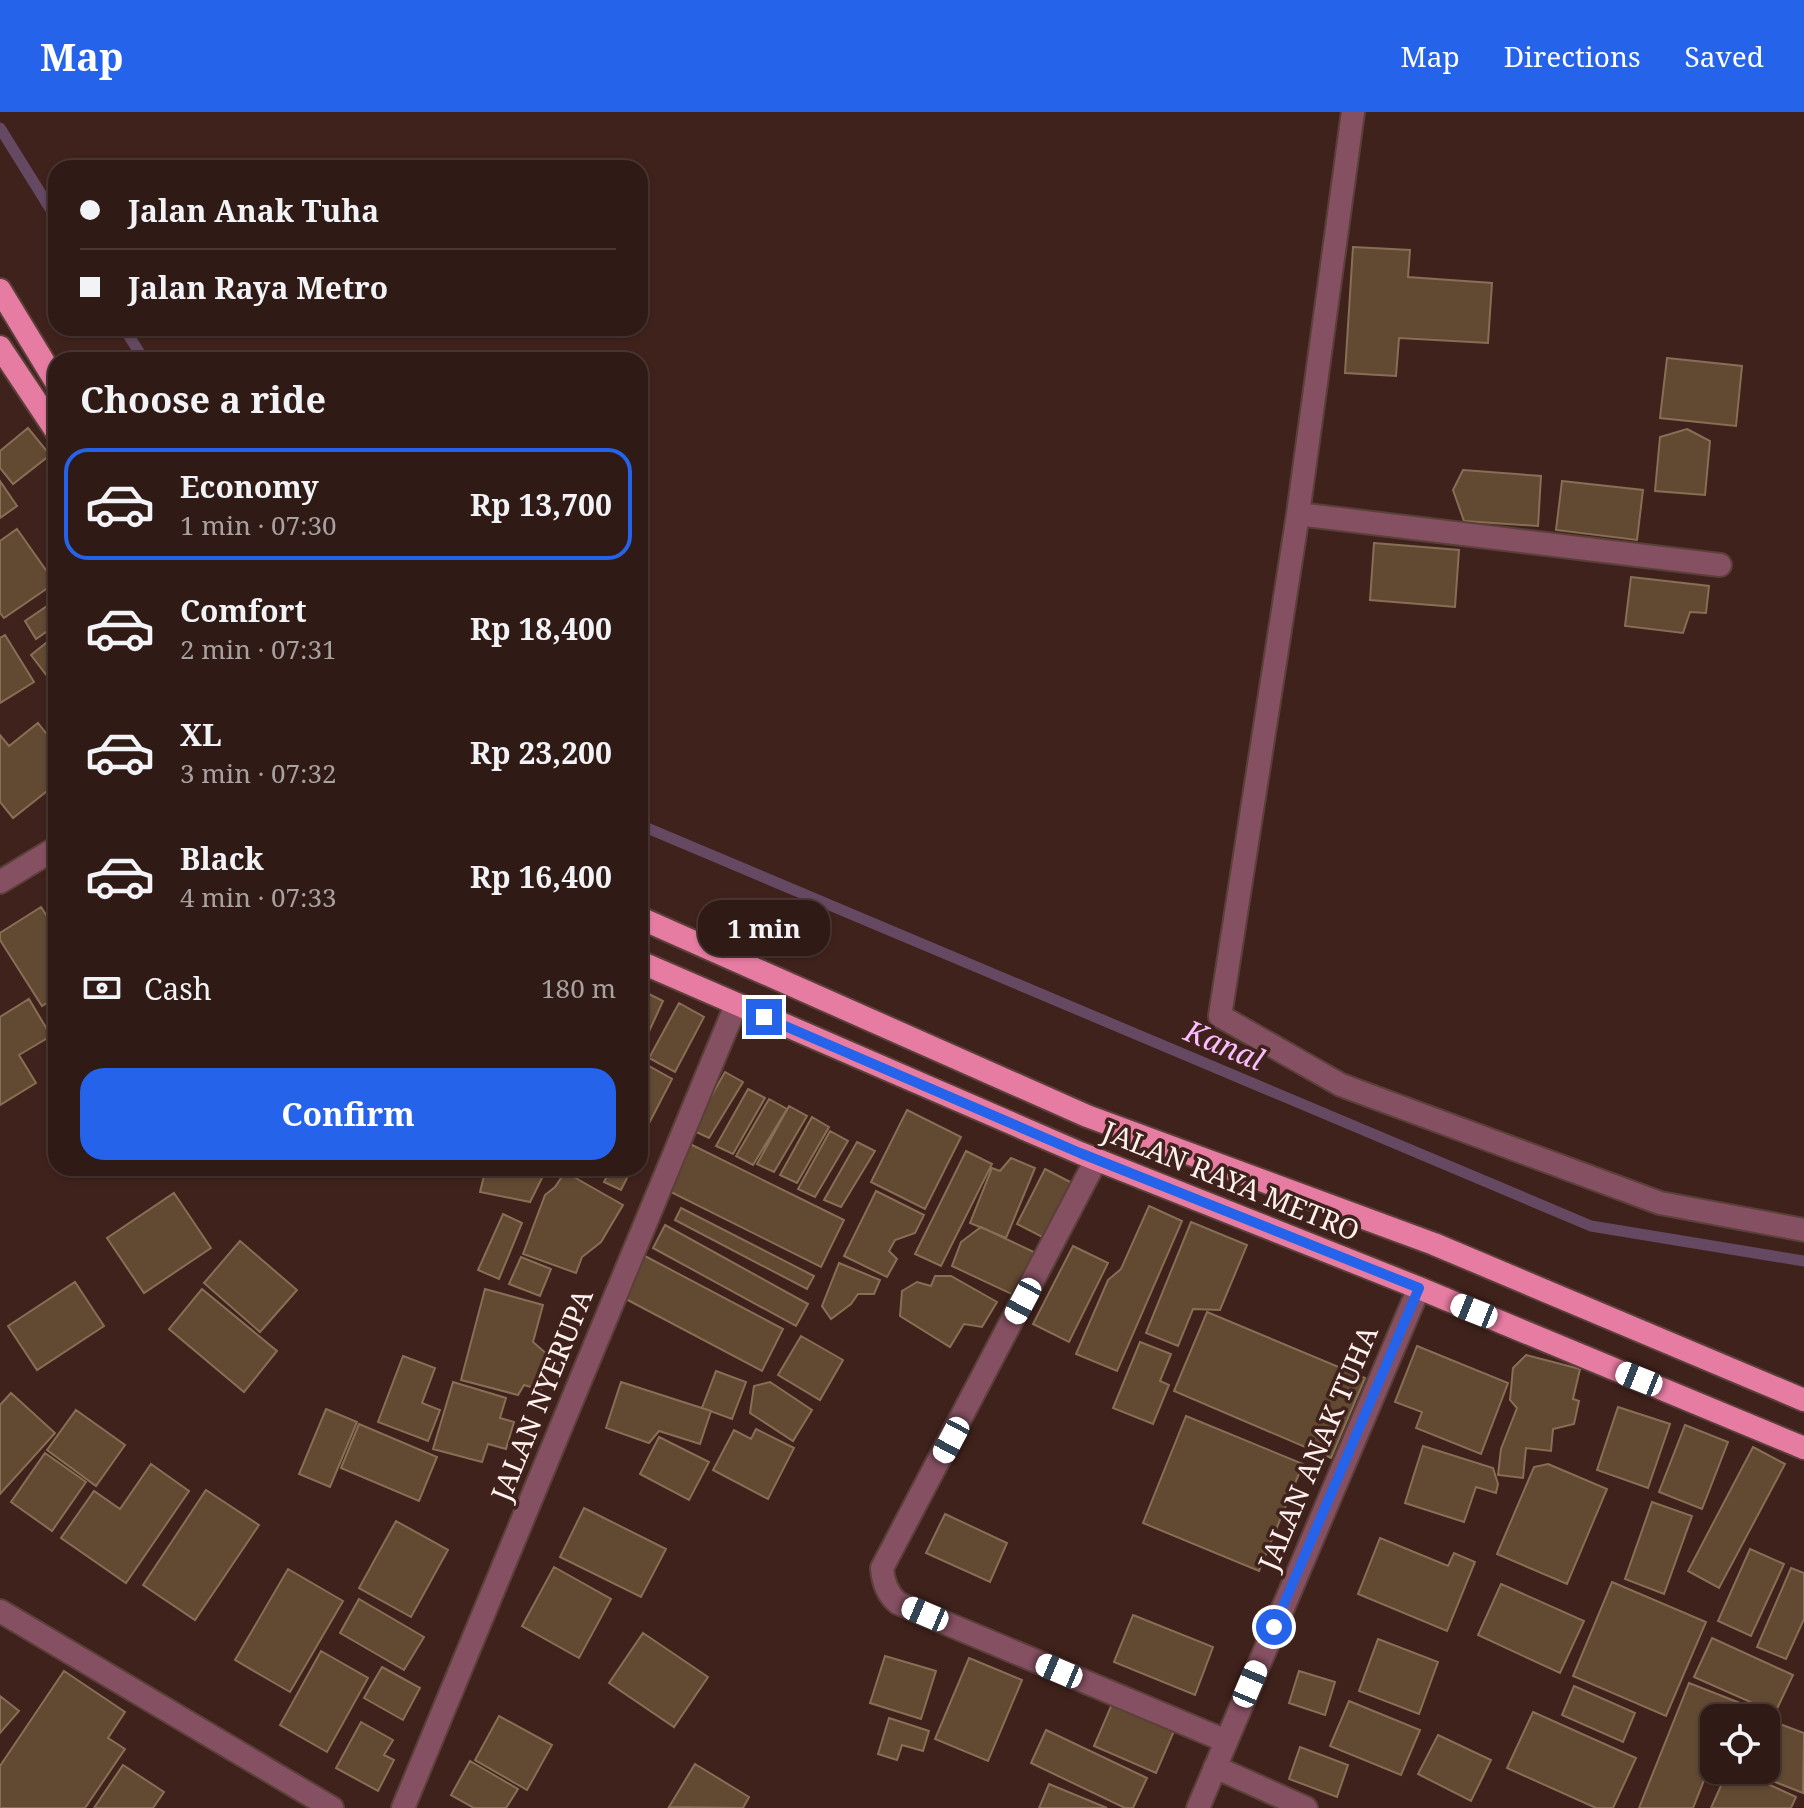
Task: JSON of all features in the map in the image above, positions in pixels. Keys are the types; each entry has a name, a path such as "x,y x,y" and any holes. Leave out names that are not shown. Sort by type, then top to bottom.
{"highway":[{"path":"0,290 48,369"},
{"path":"0,347 48,419"},
{"path":"648,922 1087,1116 1434,1244 1804,1400"},
{"name":"JALAN RAYA METRO","path":"648,966 1096,1160 1419,1288 1804,1448"}],"street":[{"path":"1353,112 1298,514 1220,1016 1341,1085 1645,1198 1804,1230"},
{"path":"1298,514 1720,565"},
{"path":"0,882 48,853"},
{"name":"JALAN NYERUPA","path":"403,1808 736,1005"},
{"path":"1096,1160 882,1568 883,1578 887,1591 898,1603 1226,1741"},
{"name":"JALAN ANAK TUHA","path":"1198,1808 1419,1288"},
{"path":"0,1611 332,1808"},
{"path":"1215,1767 1306,1808"}],"building":[{"path":"1353,247 1410,250 1408,277 1492,283 1488,343 1399,338 1396,376 1345,373"},
{"path":"1667,358 1742,366 1736,426 1660,418"},
{"path":"28,428 48,457 13,484 0,468 0,451"},
{"path":"1687,429 1710,441 1705,495 1655,491 1660,437"},
{"path":"1463,470 1541,476 1538,526 1464,521 1453,490"},
{"path":"0,481 17,506 0,518"},
{"path":"1562,481 1643,490 1637,540 1556,530"},
{"path":"17,529 48,573 48,588 4,618 0,613 0,541"},
{"path":"1374,543 1459,550 1455,607 1370,600"},
{"path":"1631,577 1709,586 1706,613 1690,612 1683,633 1625,626"},
{"path":"48,605 48,631 36,639 25,621"},
{"path":"5,635 34,682 0,703 0,638"},
{"path":"48,641 48,677 31,655"},
{"path":"38,723 48,736 48,790 13,818 0,802 0,735 9,746"},
{"path":"41,907 48,918 48,1002 42,1006 0,940 0,933"},
{"path":"648,994 663,1001 648,1034"},
{"path":"29,999 48,1031 48,1038 19,1055 36,1083 0,1105 0,1017"},
{"path":"679,1003 704,1017 675,1072 649,1058"},
{"path":"648,1066 672,1079 648,1125"},
{"path":"725,1072 743,1082 709,1138 692,1130"},
{"path":"748,1089 765,1098 733,1154 716,1146"},
{"path":"769,1099 787,1109 753,1165 736,1156"},
{"path":"789,1106 807,1116 774,1172 757,1164"},
{"path":"907,1110 961,1137 925,1209 871,1182"},
{"path":"812,1117 829,1127 797,1183 780,1175"},
{"path":"830,1131 848,1141 815,1197 798,1189"},
{"path":"686,1142 844,1220 821,1267 663,1188"},
{"path":"857,1142 875,1151 841,1207 824,1200"},
{"path":"966,1151 992,1164 941,1266 915,1254"},
{"path":"1011,1158 1035,1168 1006,1238 970,1223 992,1168 1000,1171"},
{"path":"1045,1169 1076,1185 1048,1240 1017,1224"},
{"path":"484,1176 543,1176 530,1202 480,1192"},
{"path":"562,1176 572,1176 623,1205 601,1242 582,1257 576,1273 523,1254 545,1195"},
{"path":"607,1176 628,1176 621,1190 604,1182"},
{"path":"876,1191 924,1215 915,1233 895,1240 889,1251 897,1259 887,1277 844,1256"},
{"path":"174,1193 211,1248 144,1293 107,1238"},
{"path":"1149,1206 1182,1221 1117,1371 1076,1354 1108,1280 1121,1269"},
{"path":"681,1208 814,1276 807,1289 675,1220"},
{"path":"503,1214 522,1223 499,1279 478,1270"},
{"path":"1191,1222 1247,1245 1220,1310 1193,1309 1178,1346 1146,1333"},
{"path":"665,1225 808,1304 796,1326 653,1248"},
{"path":"981,1227 1038,1254 1018,1297 952,1266 961,1242"},
{"path":"240,1241 297,1290 260,1332 204,1283"},
{"path":"1073,1246 1108,1263 1069,1342 1033,1324"},
{"path":"643,1255 783,1329 762,1371 622,1297"},
{"path":"521,1257 551,1269 540,1296 509,1284"},
{"path":"839,1263 880,1280 874,1294 858,1294 851,1304 831,1319 822,1306"},
{"path":"935,1276 951,1276 997,1302 982,1327 964,1324 950,1347 900,1316 902,1291 917,1282 931,1286"},
{"path":"75,1282 104,1326 37,1370 8,1326"},
{"path":"202,1289 277,1351 244,1392 169,1329"},
{"path":"485,1289 543,1305 533,1342 549,1356 541,1390 524,1385 518,1395 461,1380"},
{"path":"1207,1312 1365,1378 1331,1458 1174,1391"},
{"path":"801,1336 843,1360 820,1400 778,1375"},
{"path":"1140,1342 1171,1354 1160,1381 1169,1385 1153,1424 1113,1408"},
{"path":"1417,1346 1508,1383 1481,1454 1416,1428 1422,1412 1395,1402"},
{"path":"1526,1355 1580,1369 1573,1399 1579,1401 1574,1424 1553,1429 1551,1451 1526,1448 1523,1478 1498,1475 1501,1449 1517,1408 1510,1400 1513,1368"},
{"path":"403,1356 435,1368 422,1403 440,1410 428,1441 378,1422"},
{"path":"716,1371 746,1382 732,1419 702,1408"},
{"path":"453,1382 506,1398 500,1418 514,1422 506,1449 488,1444 482,1462 433,1449"},
{"path":"621,1382 711,1411 700,1444 659,1431 649,1443 606,1428"},
{"path":"770,1382 812,1410 793,1441 750,1413 754,1386"},
{"path":"11,1393 55,1433 0,1494 0,1405"},
{"path":"1618,1407 1670,1424 1648,1488 1597,1470"},
{"path":"326,1409 357,1422 330,1487 299,1474"},
{"path":"76,1410 125,1445 96,1486 47,1450"},
{"path":"1186,1416 1303,1464 1259,1571 1143,1523"},
{"path":"359,1424 437,1457 419,1501 341,1468"},
{"path":"1685,1425 1728,1442 1702,1509 1659,1492"},
{"path":"756,1429 794,1448 768,1499 713,1470 734,1430 751,1439"},
{"path":"659,1437 709,1462 689,1500 640,1474"},
{"path":"1423,1446 1493,1468 1498,1484 1496,1493 1476,1487 1464,1522 1405,1503"},
{"path":"1753,1447 1785,1464 1719,1588 1688,1571"},
{"path":"45,1453 86,1482 52,1531 11,1502"},
{"path":"151,1464 189,1491 126,1583 61,1538 94,1491 120,1509"},
{"path":"1548,1464 1607,1489 1567,1584 1497,1554 1534,1467"},
{"path":"206,1490 259,1525 195,1620 143,1585"},
{"path":"1652,1502 1692,1516 1664,1594 1625,1579"},
{"path":"584,1508 666,1549 641,1597 560,1557"},
{"path":"945,1514 1007,1543 990,1582 926,1553"},
{"path":"396,1521 448,1550 411,1617 359,1588"},
{"path":"1380,1538 1448,1566 1454,1553 1475,1562 1447,1631 1358,1594"},
{"path":"1750,1549 1784,1564 1751,1636 1718,1621"},
{"path":"554,1567 611,1599 579,1658 522,1626"},
{"path":"1791,1568 1804,1573 1804,1619 1786,1659 1757,1647"},
{"path":"288,1569 343,1601 290,1692 235,1660"},
{"path":"1612,1582 1706,1622 1666,1716 1573,1676"},
{"path":"1501,1584 1584,1621 1560,1673 1478,1635"},
{"path":"359,1599 424,1637 404,1670 340,1633"},
{"path":"1133,1615 1213,1647 1195,1695 1114,1662"},
{"path":"643,1633 708,1677 674,1727 609,1683"},
{"path":"1712,1638 1793,1675 1779,1704 1755,1704 1694,1677"},
{"path":"1378,1639 1438,1662 1419,1714 1359,1691"},
{"path":"321,1651 368,1678 327,1752 280,1725"},
{"path":"885,1656 936,1671 921,1719 870,1703"},
{"path":"969,1658 1022,1680 988,1761 935,1739"},
{"path":"382,1667 420,1688 403,1720 364,1698"},
{"path":"64,1671 125,1712 108,1738 125,1749 85,1808 0,1808 0,1766"},
{"path":"1299,1671 1335,1682 1325,1715 1289,1703"},
{"path":"1689,1683 1743,1704 1700,1704 1700,1784 1703,1784 1693,1808 1639,1808"},
{"path":"1574,1686 1635,1713 1623,1742 1562,1715"},
{"path":"0,1696 19,1711 0,1733"},
{"path":"1349,1701 1420,1730 1401,1775 1330,1746"},
{"path":"1112,1704 1174,1731 1156,1773 1094,1746"},
{"path":"1533,1712 1636,1758 1613,1808 1596,1808 1507,1768"},
{"path":"499,1716 552,1745 527,1790 475,1760"},
{"path":"889,1718 929,1731 923,1751 902,1745 897,1760 878,1754"},
{"path":"361,1722 393,1740 384,1755 394,1760 378,1791 336,1768"},
{"path":"1780,1724 1804,1733 1803,1793 1780,1784"},
{"path":"1046,1730 1147,1778 1133,1808 1125,1808 1031,1763"},
{"path":"1438,1735 1491,1760 1471,1801 1418,1774"},
{"path":"1300,1747 1348,1765 1337,1797 1289,1779"},
{"path":"470,1761 518,1789 506,1808 474,1808 451,1795"},
{"path":"695,1764 749,1797 743,1808 669,1807"},
{"path":"123,1765 164,1792 153,1808 94,1808"},
{"path":"1049,1784 1107,1808 1039,1808"},
{"path":"1722,1784 1768,1784 1796,1797 1791,1808 1711,1808"}],"waterway":[{"name":"Kanal","path":"0,128 48,205"},
{"name":"Kanal","path":"129,336 139,352"},
{"name":"Kanal","path":"648,828 1591,1226 1804,1261"}],"route":[{"path":"764,1017 1080,1153 1419,1288 1274,1627"}]}
